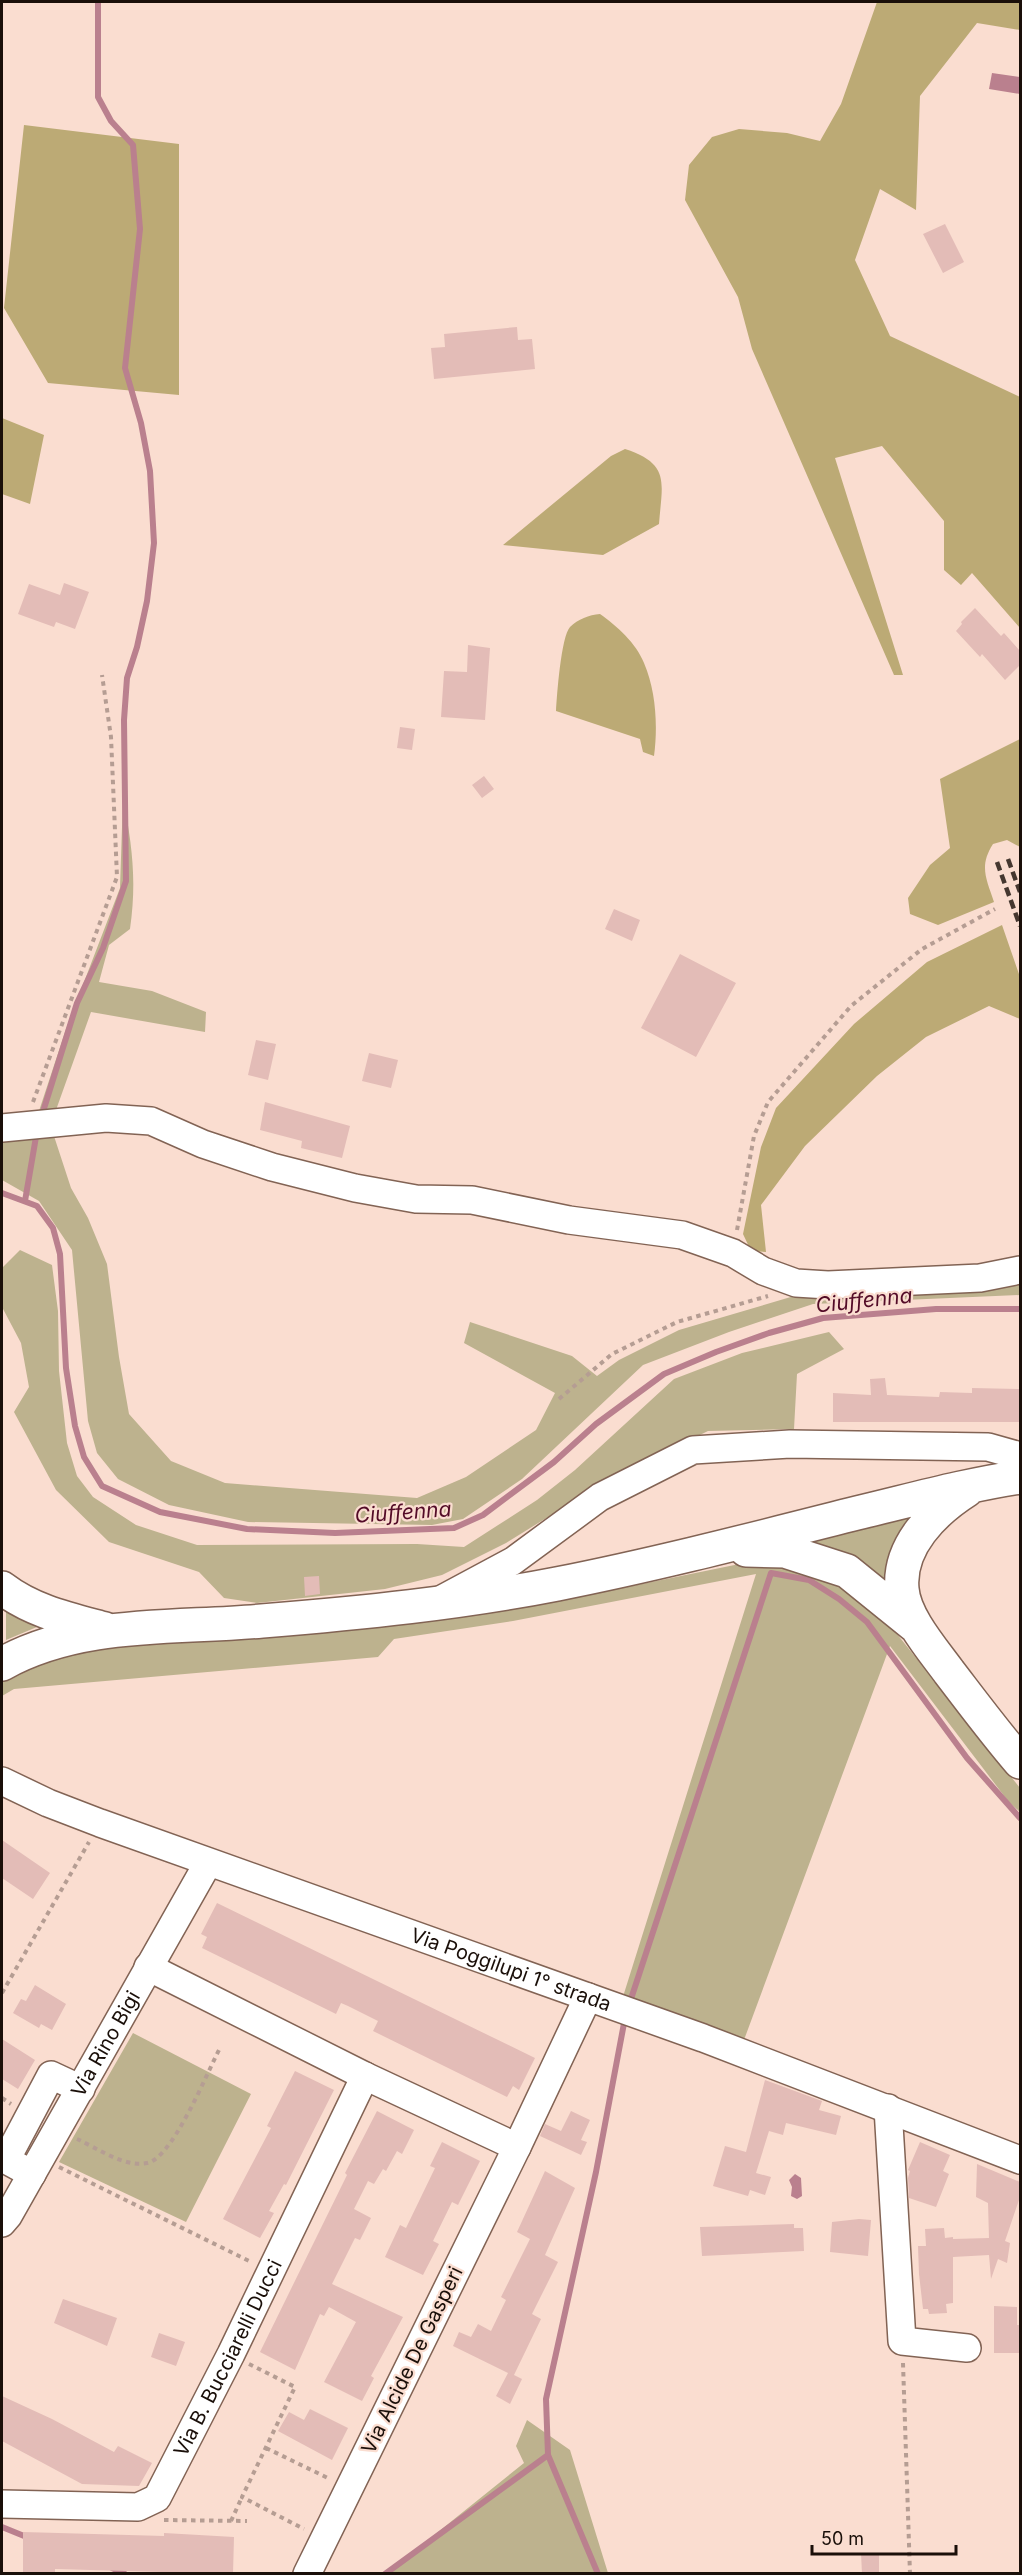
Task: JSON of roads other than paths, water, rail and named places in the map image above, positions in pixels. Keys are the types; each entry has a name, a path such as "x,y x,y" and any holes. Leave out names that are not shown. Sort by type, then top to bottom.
{"main road":[{"path":"2,1664 55,1642 110,1630 260,1622 433,1604 558,1584 714,1549 976,1484 1020,1477"},
{"path":"918,1629 902,1590 903,1568 910,1546 922,1528 941,1510 976,1484"},
{"path":"714,1549 785,1551 847,1571 918,1629 1020,1762"},
{"path":"2,1588 20,1601 41,1610 110,1630"}],"street":[{"path":"13,1127 106,1118 151,1120 203,1144 272,1167 355,1188 416,1199 472,1200 569,1220 682,1236 733,1253 763,1271 796,1283 828,1285 980,1278 1020,1269"},
{"path":"433,1604 513,1561 600,1497 693,1450 790,1444 988,1447 1020,1456"},
{"name":"Via Poggilupi 1° strada","path":"2,1780 48,1803 100,1823 588,1997 888,2108 1020,2160"},
{"name":"Via Rino Bigi","path":"2,2223 37,2166 208,1863"},
{"path":"148,1967 365,2076 517,2147"},
{"name":"Via Alcide De Gasperi","path":"307,2574 517,2147 588,1997"},
{"path":"37,2166 6,2160 51,2075 81,2089"},
{"name":"Via B. Bucciarelli Ducci","path":"2,2504 138,2507 157,2498 231,2354 365,2076"},
{"path":"888,2108 902,2341 967,2348"}],"waterway":[{"path":"41,1118 77,1003 103,948 126,881 124,720 127,678 137,647 147,601 154,543 150,471 141,423 125,368 140,229 133,145 111,121 98,97 98,2"},
{"path":"25,1201 37,1131"},
{"name":"Ciuffenna","path":"2,1193 37,1206 53,1228 60,1254 66,1368 75,1426 84,1457 102,1486 160,1512 247,1529 335,1533 454,1528 483,1515 554,1462 596,1424 664,1374 716,1352 769,1333 823,1318 936,1309 1020,1309"},
{"path":"629,2005 771,1573 809,1580 839,1599 867,1622 967,1758 1020,1818"},
{"path":"598,2574 548,2455 546,2399 596,2172 625,2018"},
{"path":"385,2574 548,2455"},
{"path":"2,2527 29,2538"},
{"path":"112,2568 125,2574"}],"railway":[{"path":"1008,859 1020,892"},
{"path":"997,862 1020,926"}]}
